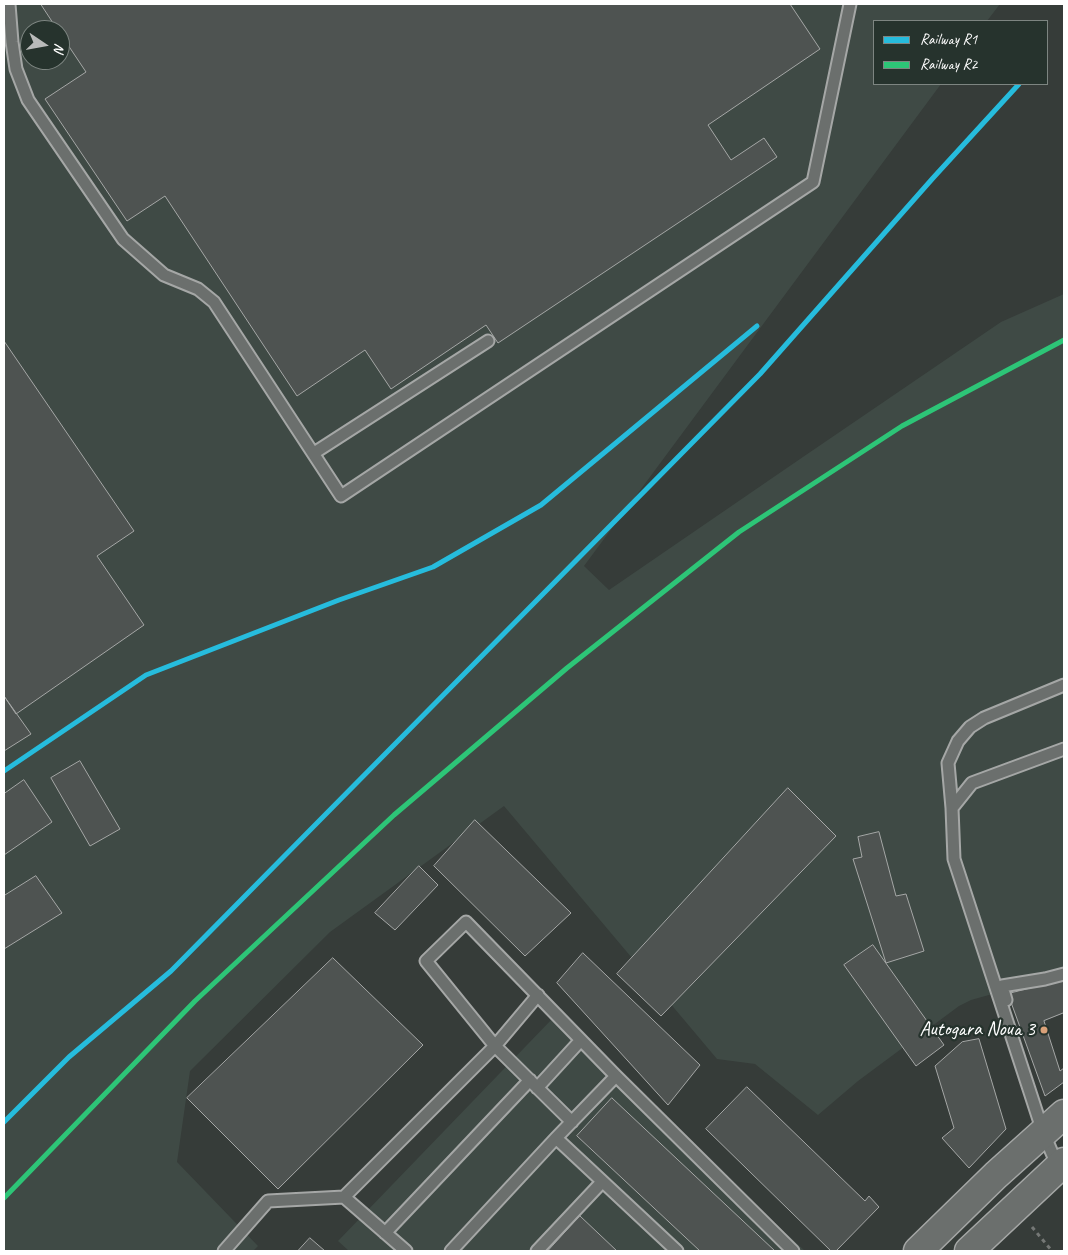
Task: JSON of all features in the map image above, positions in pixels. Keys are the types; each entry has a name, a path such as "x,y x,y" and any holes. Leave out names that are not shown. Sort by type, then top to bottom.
{"main road":[{"path":"934,1246 996,1175 1064,1114"},
{"path":"969,1251 1061,1164"}],"lane":[{"path":"9,4 16,69 28,100 122,239 164,275 198,289 214,302 341,496 812,182 850,4"},
{"path":"314,453 488,341"},
{"path":"1061,1164 1043,1132 954,859 948,763 958,741 970,727 984,718 1064,685"},
{"path":"952,808 972,783 1064,749"},
{"path":"572,1122 496,1046 426,961 466,922 616,1076 793,1251"},
{"path":"1019,1063 1015,1027 1002,986 1064,974"},
{"path":"224,1251 268,1201 344,1198 496,1046 538,996"},
{"path":"385,1233 534,1084 581,1040"},
{"path":"452,1251 616,1076"},
{"path":"556,1138 677,1251"},
{"path":"537,1251 602,1182"},
{"path":"344,1198 406,1251"}],"shaded area":[{"path":"4,4 1000,4 988,20 873,20 873,85 940,85 584,566 609,590 1001,322 1064,294 1064,974 971,1000 959,1006 858,1081 818,1115 755,1064 717,1059 504,806 330,932 190,1071 177,1162 258,1246 253,1251 4,1251"},
{"path":"553,1018 805,1251 349,1251 338,1241"}],"building":[{"path":"41,4 790,4 820,49 708,125 731,160 764,138 777,157 498,343 486,325 391,389 365,350 297,396 165,196 127,221 45,99 86,72 70,48 70,20 51,20"},
{"path":"4,341 134,531 97,556 144,625 16,714 4,696"},
{"path":"4,696 31,734 4,751"},
{"path":"80,761 120,829 90,846 51,778"},
{"path":"24,780 52,822 4,855 4,794"},
{"path":"788,788 836,836 661,1016 617,974"},
{"path":"475,820 571,913 525,956 434,866"},
{"path":"879,832 896,896 906,894 924,951 886,963 853,859 862,857 858,837"},
{"path":"419,866 438,885 395,930 375,913"},
{"path":"36,876 62,913 4,949 4,896"},
{"path":"873,945 944,1045 916,1066 844,965"},
{"path":"583,953 700,1065 668,1105 557,983"},
{"path":"333,958 423,1045 278,1189 187,1098"},
{"name":"Autogara Noua 3","path":"1064,980 1064,1082 1045,1096 1008,994"},
{"path":"1064,1013 1064,1068 1060,1071 1044,1021"},
{"path":"979,1039 1006,1129 969,1168 942,1138 954,1128 935,1066 962,1042"},
{"path":"747,1087 865,1201 869,1196 879,1207 836,1251 831,1251 706,1129"},
{"path":"612,1098 775,1251 700,1251 577,1136"},
{"path":"580,1216 617,1251 548,1251"},
{"path":"310,1238 325,1251 298,1251"}],"rail line":[{"name":"R1","path":"4,1122 69,1057 171,971 760,374 933,178 1018,85"},
{"name":"R1","path":"4,771 146,675 339,600 433,567 541,505 757,326"},
{"name":"R2","path":"4,1198 195,1001 394,815 567,668 739,532 902,426 1064,340"}],"place":[{"name":"Autogara Noua 3","path":"1044,1030"}]}
